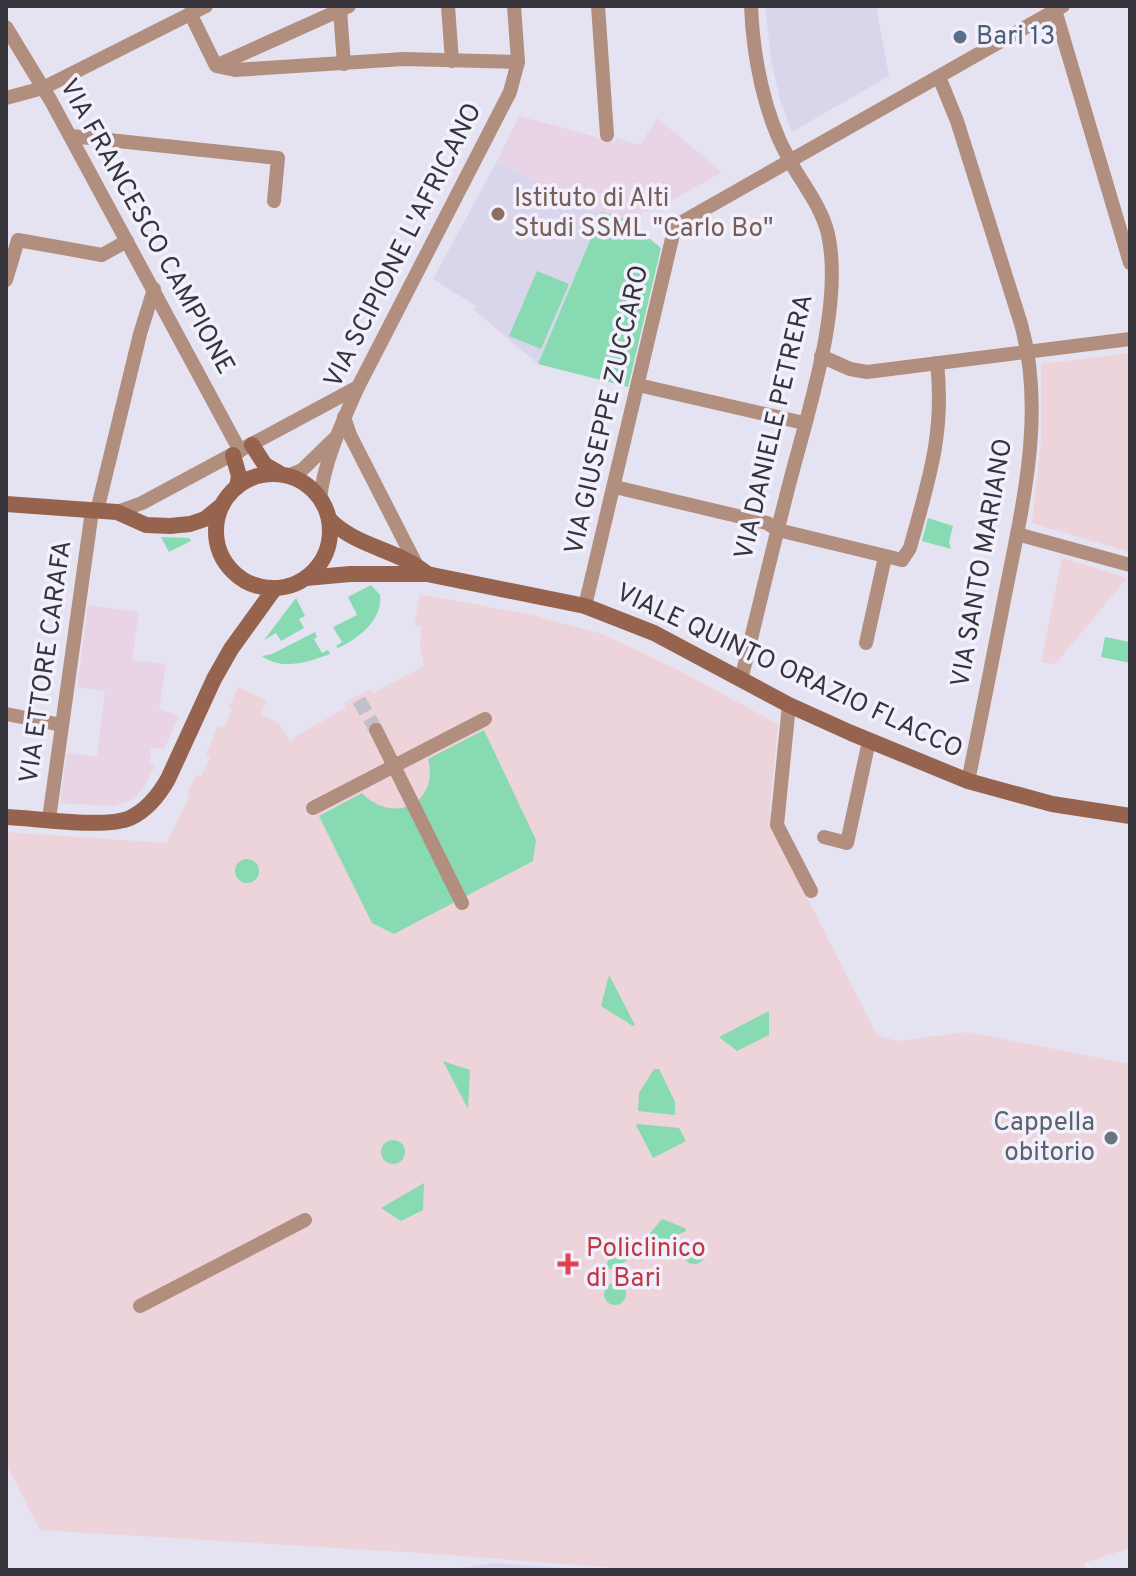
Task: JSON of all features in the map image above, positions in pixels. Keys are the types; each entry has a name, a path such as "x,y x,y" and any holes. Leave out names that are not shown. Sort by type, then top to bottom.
{"street":[{"path":"6,98 43,88 180,13 206,6"},
{"path":"448,6 452,61"},
{"name":"VIA SCIPIONE L'AFRICANO","path":"320,499 321,486 344,417 514,80 518,62 514,6"},
{"path":"598,6 607,135"},
{"name":"VIA DANIELE PETRERA","path":"741,680 821,356 831,292 828,233 817,204 790,161 772,119 759,69 751,6"},
{"path":"216,66 253,52 344,8 344,64"},
{"path":"790,161 1059,8 1130,263"},
{"path":"180,13 216,66 235,70 404,59 518,62"},
{"name":"VIA FRANCESCO CAMPIONE","path":"6,27 71,136 242,450"},
{"name":"VIA SANTO MARIANO","path":"939,77 962,135 1028,351 1030,434 1025,491 968,781"},
{"path":"71,136 278,158 274,201"},
{"name":"VIA GIUSEPPE ZUCCARO","path":"585,606 675,226 790,161"},
{"path":"6,280 18,240 102,255 127,241"},
{"name":"VIA ETTORE CARAFA","path":"49,819 94,511 154,289"},
{"path":"821,356 850,369 867,372 1130,339"},
{"path":"615,487 767,523 778,530 902,560 910,548 936,455 940,412 937,363"},
{"path":"638,385 804,423"},
{"path":"117,512 142,503 358,387"},
{"path":"344,417 355,445 422,570"},
{"name":"VIA SCIPIONE L'AFRICANO","path":"284,475 302,470 338,435"},
{"path":"242,450 312,489 329,519 342,532 422,570"},
{"path":"237,487 242,450"},
{"path":"6,504 117,512 146,525 190,524 205,519 237,487 265,474 284,475"},
{"path":"222,505 216,534 219,549 226,563 247,581 275,588 306,578 422,570"},
{"path":"306,578 316,569 328,546 329,519"},
{"path":"1017,534 1130,565"},
{"path":"866,643 885,557"},
{"name":"VIALE QUINTO ORAZIO FLACCO","path":"422,570 585,606 654,633 789,705 968,781 1052,804 1130,816"},
{"path":"6,817 96,822 127,819 145,809 168,779 227,655 275,588"},
{"path":"789,705 777,825 811,891"},
{"path":"6,714 62,725"},
{"path":"313,808 485,719"},
{"path":"376,730 462,903"},
{"path":"824,837 847,843 869,741"},
{"path":"140,1306 305,1220"}],"shaded area":[{"path":"765,6 876,6 889,76 792,132 781,103 771,59"},
{"path":"519,116 615,142 616,138 640,145 657,118 722,172 657,209 653,208 628,221 578,205 497,161"},
{"path":"497,161 578,205 602,212 538,364 474,310 476,306 433,279"},
{"path":"1130,353 1130,552 1032,523 1041,441 1041,364"},
{"path":"1062,558 1127,578 1055,664 1041,662"},
{"name":"Policlinico di Bari","path":"420,594 532,615 602,634 680,671 778,724 770,805 771,827 877,1035 897,1041 968,1032 1130,1064 1130,1548 1084,1563 1086,1570 644,1570 40,1530 6,1464 6,832 166,843 190,796 187,794 196,775 201,776 210,758 206,755 218,726 224,728 238,687 267,701 261,714 278,723 290,741 296,738 346,708 344,703 370,689 373,693 424,666 420,645 422,627 414,625"},
{"path":"88,605 139,612 132,660 166,664 159,709 179,716 164,749 151,748 150,763 156,764 143,789 130,801 113,806 60,803 67,753 97,757 105,691 77,687"},
{"path":"495,1563 580,1569 593,1570 448,1570"}],"green space":[{"path":"602,212 625,219 661,248 628,387 538,364"},
{"path":"537,271 569,284 541,349 509,336"},
{"path":"928,518 953,526 949,542 951,549 922,541"},
{"path":"161,537 189,538 191,541 169,552"},
{"path":"371,585 380,595 378,613 368,628 338,648 336,646 342,642 333,627 357,615 348,597"},
{"path":"296,598 305,616 299,619 304,628 281,641 276,633 264,640"},
{"path":"315,632 317,637 314,639 322,653 328,650 330,654 287,664 262,656 272,654"},
{"path":"1105,637 1130,642 1130,663 1101,657"},
{"path":"484,730 536,840 533,861 394,934 372,923 319,816 362,793 374,803 387,808 411,805 427,788 430,775 428,759"},
{"path":"247,859 258,866 259,871 252,882 247,883 236,876 235,871 242,860"},
{"path":"609,975 635,1025 633,1026 601,1006"},
{"path":"769,1011 769,1035 737,1051 719,1037"},
{"path":"443,1061 470,1070 468,1109"},
{"path":"654,1069 659,1069 675,1102 675,1115 638,1111 639,1093"},
{"path":"638,1124 679,1128 686,1141 653,1158"},
{"path":"393,1140 402,1143 405,1152 402,1161 393,1164 384,1161 381,1152 384,1143"},
{"path":"424,1183 423,1210 401,1221 381,1208"},
{"path":"662,1219 686,1231 658,1244 646,1238"},
{"path":"694,1242 702,1245 705,1253 702,1261 694,1264 686,1261 683,1253 686,1245"},
{"path":"631,1244 628,1260 605,1272 612,1246"},
{"path":"615,1283 623,1286 626,1294 623,1302 615,1305 607,1302 604,1294 607,1286"}],"tunnel":[{"path":"359,700 376,730"}],"place":[{"name":"Bari 13","path":"960,37"},
{"name":"Istituto di Alti Studi SSML \"Carlo Bo\"","path":"498,214"},
{"name":"Cappella obitorio","path":"1111,1138"},
{"name":"Policlinico di Bari","path":"568,1264"}]}
